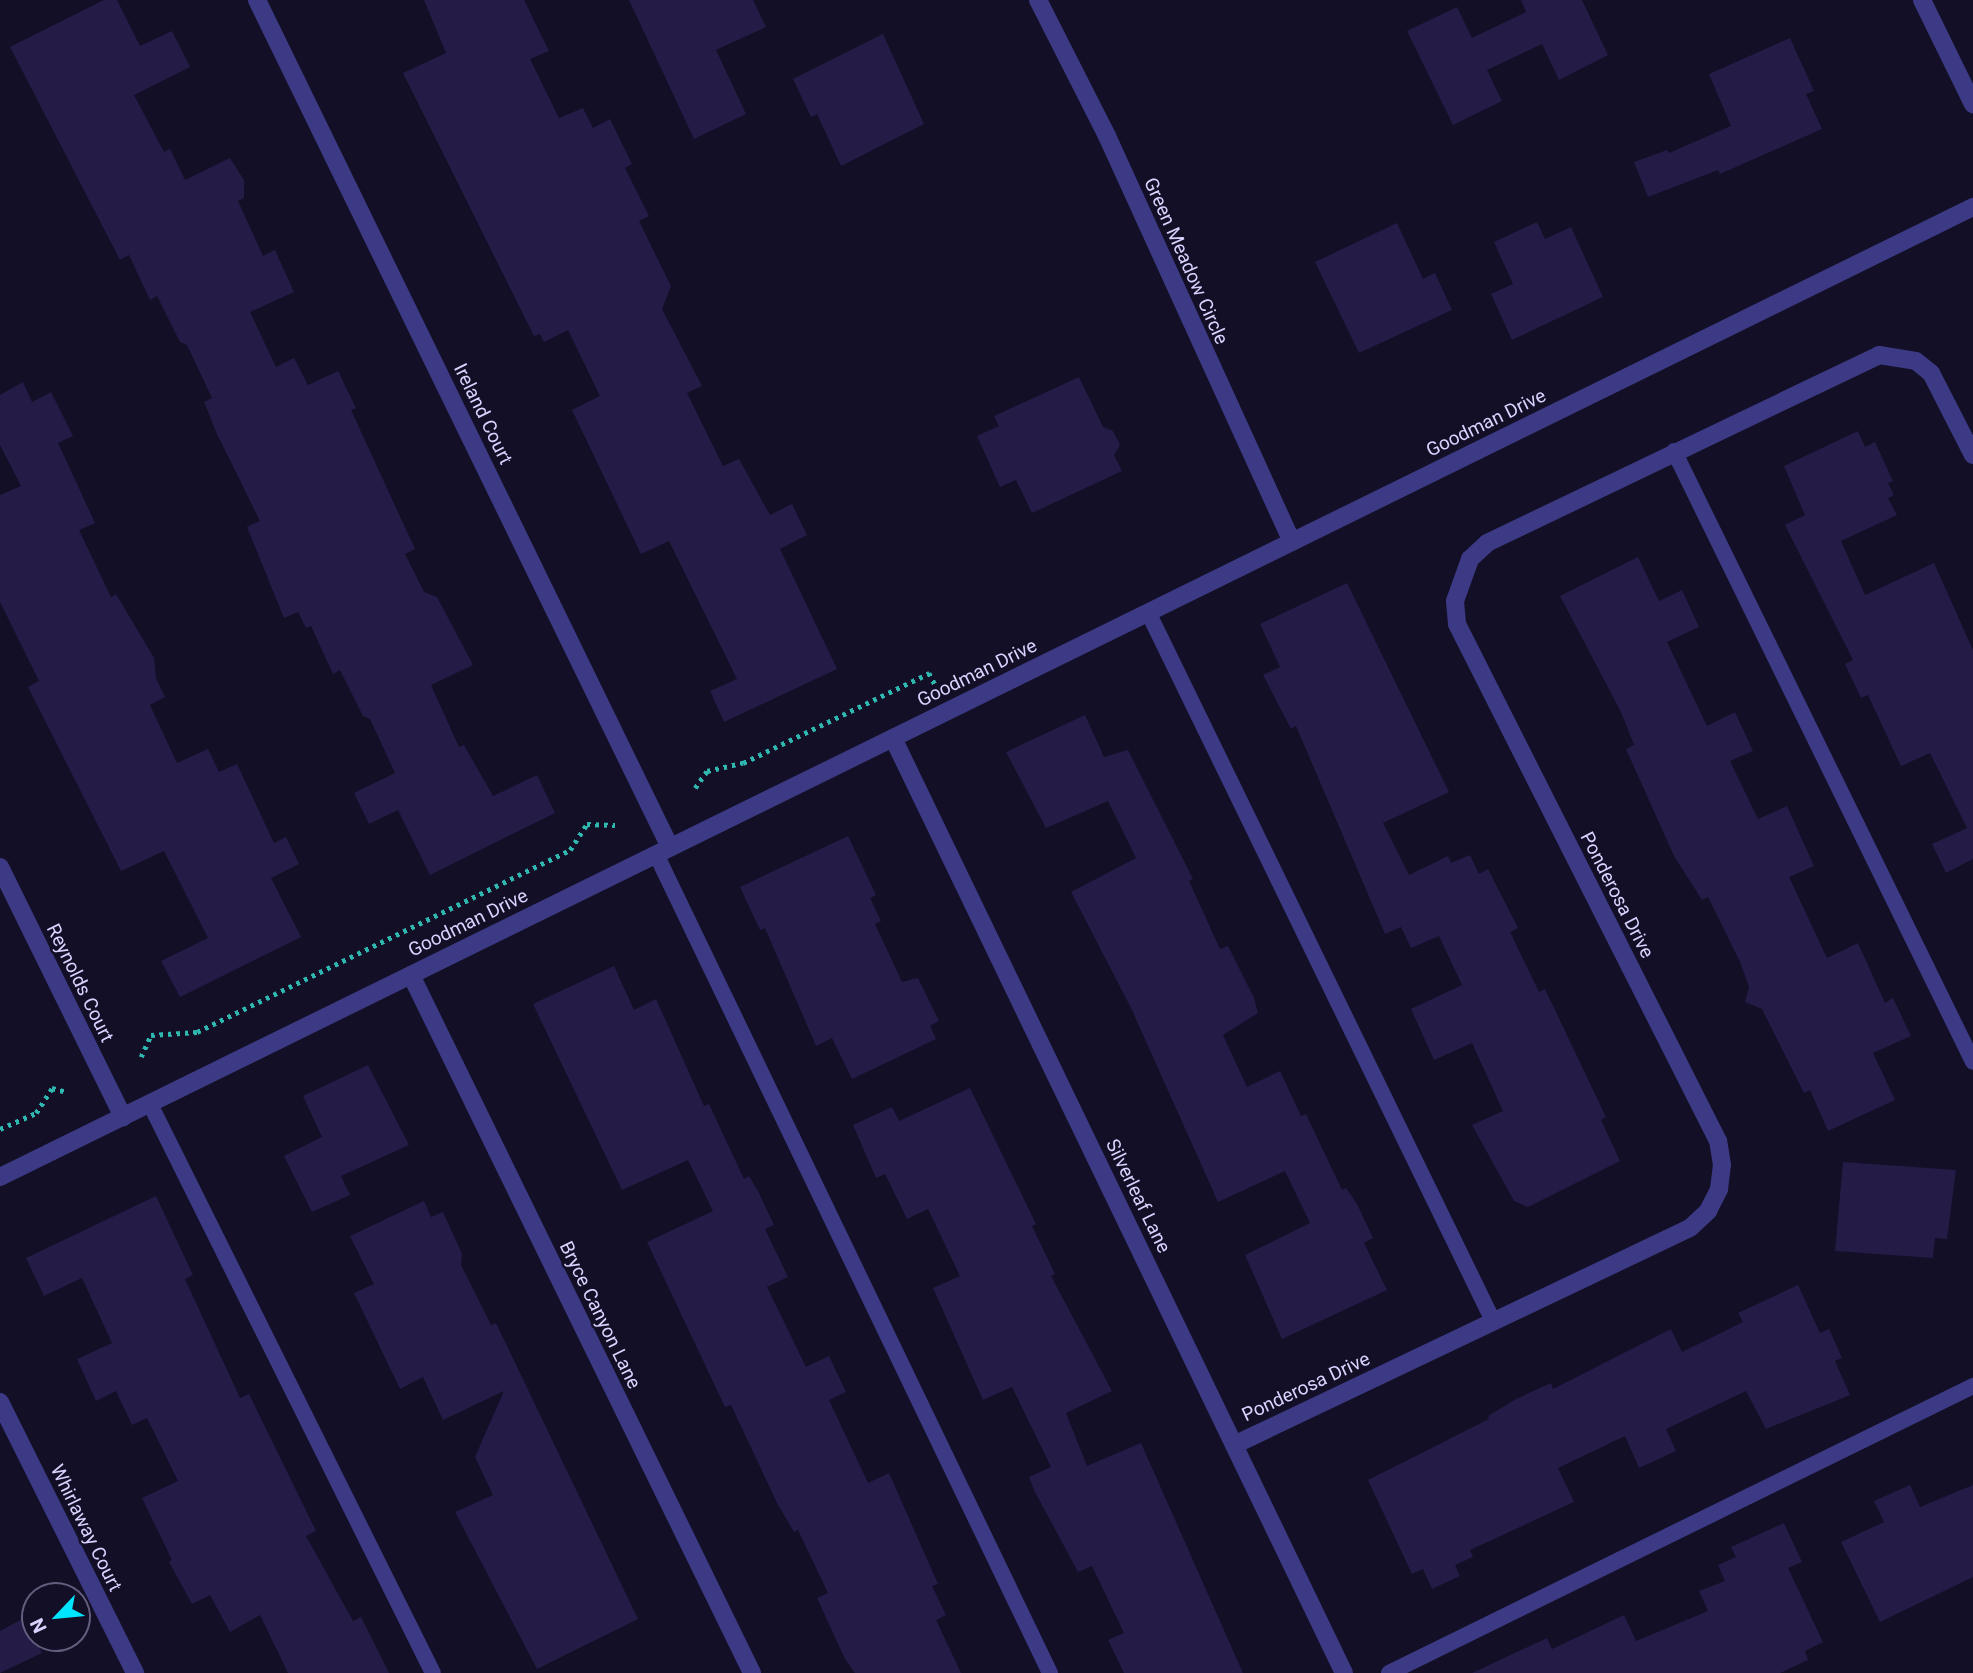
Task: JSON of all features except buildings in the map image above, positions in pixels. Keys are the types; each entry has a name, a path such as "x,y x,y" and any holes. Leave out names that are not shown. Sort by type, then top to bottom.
{"street":[{"name":"Ireland Court","path":"257,0 663,851"},
{"name":"Green Meadow Circle","path":"1038,0 1107,136 1292,542"},
{"path":"1922,0 1973,104"},
{"name":"Goodman Drive","path":"0,1177 1973,207"},
{"name":"Ponderosa Drive","path":"1234,1445 1690,1228 1708,1211 1718,1189 1722,1165 1718,1141 1457,624 1455,601 1470,559 1487,543 1861,360 1878,355 1904,358 1931,373 1973,455"},
{"name":"Silverleaf Lane","path":"893,738 1344,1673"},
{"name":"Reynolds Court","path":"0,867 123,1117"},
{"name":"Bryce Canyon Lane","path":"411,975 752,1673"},
{"name":"Whirlaway Court","path":"0,1402 135,1673"}],"lane":[{"path":"1674,452 1973,1062"},
{"path":"1149,612 1493,1321"},
{"path":"663,851 1050,1673"},
{"path":"149,1104 433,1673"},
{"path":"1389,1673 1973,1386"}],"path":[{"path":"695,788 708,771 743,763 929,673 949,710"},
{"path":"141,1057 151,1035 197,1032 570,850 587,824 615,825"},
{"path":"0,1129 36,1113 52,1088 67,1092"}]}
